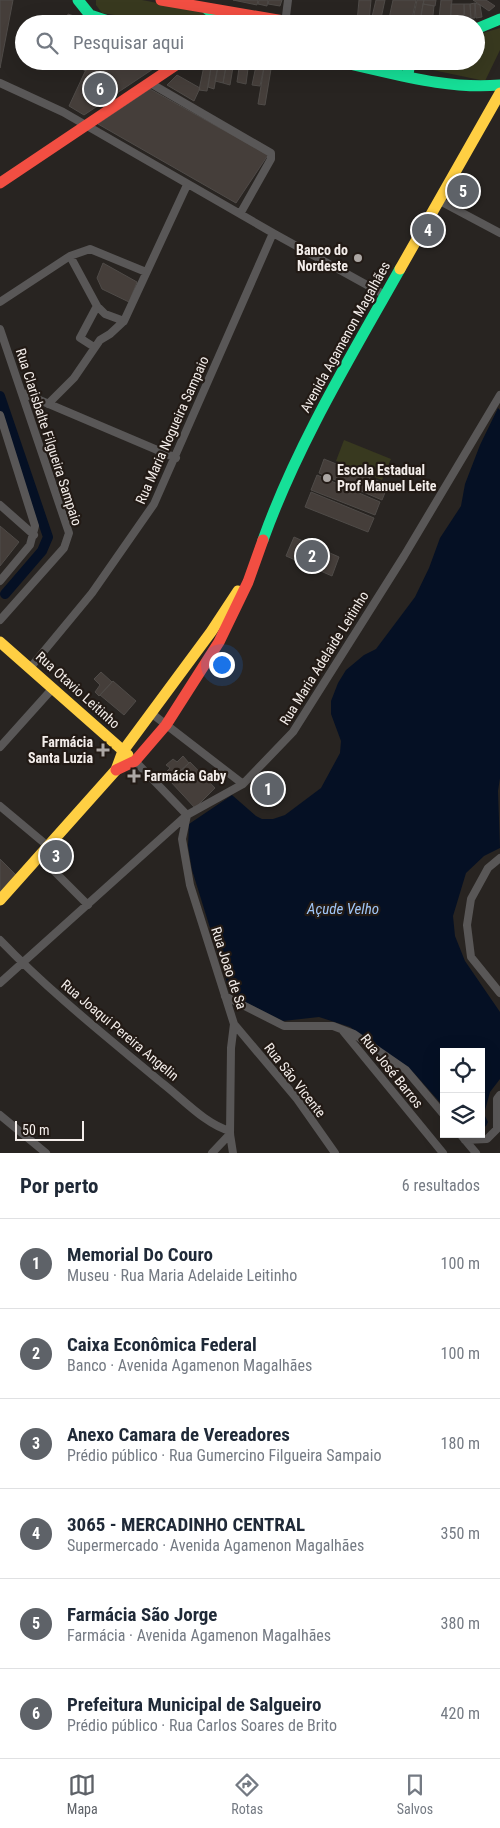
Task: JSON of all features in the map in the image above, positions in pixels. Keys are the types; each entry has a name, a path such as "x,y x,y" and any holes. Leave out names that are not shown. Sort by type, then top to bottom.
{"main road":[{"path":"78,0 90,15"},
{"path":"162,0 246,15"},
{"path":"207,8 216,15"},
{"path":"485,26 500,19"},
{"path":"0,183 169,70"},
{"path":"382,70 449,84 498,88"},
{"path":"408,75 409,70"},
{"name":"Avenida Agamenon Magalhães","path":"135,761 166,725 208,660 235,611 253,569 280,493 304,442 479,128 498,88"},
{"name":"Avenida Agamenon Magalhães","path":"116,770 123,751 197,651 253,569"},
{"name":"Rua Otavio Leitinho","path":"0,642 135,761"},
{"path":"197,651 208,660"},
{"path":"172,684 187,693"},
{"path":"0,900 116,770 135,761"}],"street":[{"path":"286,15 288,0"},
{"path":"0,83 63,112 187,185 385,295"},
{"path":"150,83 272,153 271,159 240,214"},
{"path":"48,404 74,378 94,347 124,321 187,185"},
{"path":"438,200 500,232"},
{"name":"Rua Maria Nogueira Sampaio","path":"30,668 92,593 154,504 176,458 273,233"},
{"path":"0,302 70,256 90,249 146,272"},
{"path":"70,256 97,306 105,314 124,321"},
{"path":"94,347 80,338 97,306"},
{"name":"Rua Clarisbalte Filgueira Sampaio","path":"0,328 68,533 64,548 0,620"},
{"path":"23,393 176,458"},
{"name":"Rua Maria Adelaide Leitinho","path":"0,983 24,964 187,815 243,784 279,748 304,716 369,608 404,556 500,395"},
{"path":"0,415 34,520 34,535 30,545 0,581"},
{"path":"0,505 34,535"},
{"path":"0,747 53,688"},
{"path":"151,714 243,784"},
{"path":"135,761 187,815"},
{"path":"0,806 49,847"},
{"name":"Rua Joao de Sa","path":"187,815 182,838 190,885 234,1024 231,1048 230,1132 233,1153"},
{"path":"40,857 88,905"},
{"path":"500,858 488,868 471,899 467,925 471,956 500,993"},
{"name":"Rua Joaqui Pereira Angelin","path":"0,940 24,964 114,1044 207,1120 230,1132"},
{"path":"225,996 284,1026 295,1028 326,1026 341,1029 365,1041 406,1070 440,1110"},
{"name":"Rua São Vicente","path":"234,1024 297,1100 335,1153"},
{"name":"Rua José Barros","path":"341,1029 443,1153"},
{"path":"474,1138 487,1139 497,1129 497,1099 500,1095"},
{"path":"0,1115 46,1153"},
{"path":"212,1153 230,1132"},
{"path":"463,1138 476,1153"}],"green space":[{"path":"96,0 142,0 209,13 210,15 115,15 102,13 96,5"},
{"path":"500,28 500,50 485,81 433,70 485,70 485,32"},
{"path":"344,440 391,459 382,480 336,461"}],"water":[{"name":"Açude Velho","path":"498,408 500,410 500,778 498,791 500,848 484,856 466,873 453,916 455,936 465,961 500,1012 500,1079 490,1092 485,1110 485,1048 440,1048 440,1102 414,1073 350,1027 319,1017 283,1021 239,999 229,989 192,870 188,846 189,824 232,795 256,816 262,819 273,819 285,815 321,788 340,753 341,741 331,714 331,701 338,683 346,670 364,655 376,649 415,597 429,568 440,538 461,506 465,484 480,445"},
{"name":"Açude Velho","path":"485,1116 488,1122 485,1127"}],"building":[{"path":"0,0 13,0 0,68"},
{"path":"233,0 258,0 257,5"},
{"path":"259,0 268,0 267,6 258,4"},
{"path":"269,0 282,0 280,6 268,4"},
{"path":"359,0 371,0 370,15 358,15"},
{"path":"376,0 385,0 382,15 372,15"},
{"path":"393,0 416,0 413,15 390,15"},
{"path":"417,0 424,0 421,15 414,15"},
{"path":"424,0 436,0 435,6 423,4"},
{"path":"441,0 452,0 450,15 439,15"},
{"path":"473,0 486,0 495,6 489,11"},
{"path":"475,3 480,5 482,15 476,15"},
{"path":"475,3 475,15 471,15 470,4"},
{"path":"423,4 434,6 433,15 421,15"},
{"path":"451,4 464,4 464,15 451,15"},
{"path":"464,4 470,4 471,15 465,15"},
{"path":"86,70 152,70 84,115 69,106"},
{"path":"203,70 210,70 207,91 199,90"},
{"path":"211,70 217,70 214,89 208,87"},
{"path":"217,70 225,70 223,83 215,81"},
{"path":"225,70 232,70 230,85 223,83"},
{"path":"239,70 248,70 246,84 237,82"},
{"path":"255,70 263,70 260,86 252,85"},
{"path":"264,70 271,70 265,105 258,104"},
{"path":"177,75 200,88 194,101 167,85"},
{"path":"150,89 268,155 236,203 98,124"},
{"path":"103,263 137,282 129,302 102,289 97,278"},
{"path":"324,459 388,485 382,500 319,473"},
{"path":"317,475 380,502 375,515 311,490"},
{"path":"311,492 374,518 368,532 305,507"},
{"path":"0,526 19,542 0,566"},
{"path":"294,537 339,557 332,576 286,556"},
{"path":"101,672 112,682 99,696 95,692 100,685 94,679"},
{"path":"113,681 136,701 124,715 100,695"},
{"path":"183,756 189,763 169,781 163,775 170,768 166,765 173,759 177,762"},
{"path":"190,762 215,788 195,808 170,781"},
{"path":"0,859 17,876 0,893"}],"waterway":[{"path":"0,396 48,537 42,551 5,594"}],"traffic: fast":[{"path":"78,0 90,15"},
{"path":"207,9 215,15"},
{"path":"485,25 500,19"},
{"path":"375,70 438,83 479,86 500,85"},
{"path":"408,75 409,70"},
{"path":"263,540 308,436 400,269"}],"traffic: slow":[{"path":"400,269 500,93"},
{"path":"0,900 116,770 123,751 211,632 238,591"},
{"path":"0,642 128,755"}],"traffic: jam":[{"path":"161,0 248,15"},
{"path":"0,183 169,70"},
{"path":"116,770 135,761 166,725 219,642 248,582 263,540"}],"place":[{"name":"Prefeitura Municipal de Salgueiro","path":"100,89"},
{"name":"Farmácia São Jorge","path":"463,191"},
{"name":"3065 - MERCADINHO CENTRAL","path":"428,230"},
{"name":"Banco do Nordeste","path":"358,258"},
{"name":"Escola Estadual Prof Manuel Leite","path":"327,478"},
{"name":"Caixa Econômica Federal","path":"312,556"},
{"name":"Farmácia Santa Luzia","path":"103,750"},
{"name":"Farmácia Gaby","path":"134,776"},
{"name":"Memorial Do Couro","path":"268,789"},
{"name":"Anexo Camara de Vereadores","path":"56,856"}]}
